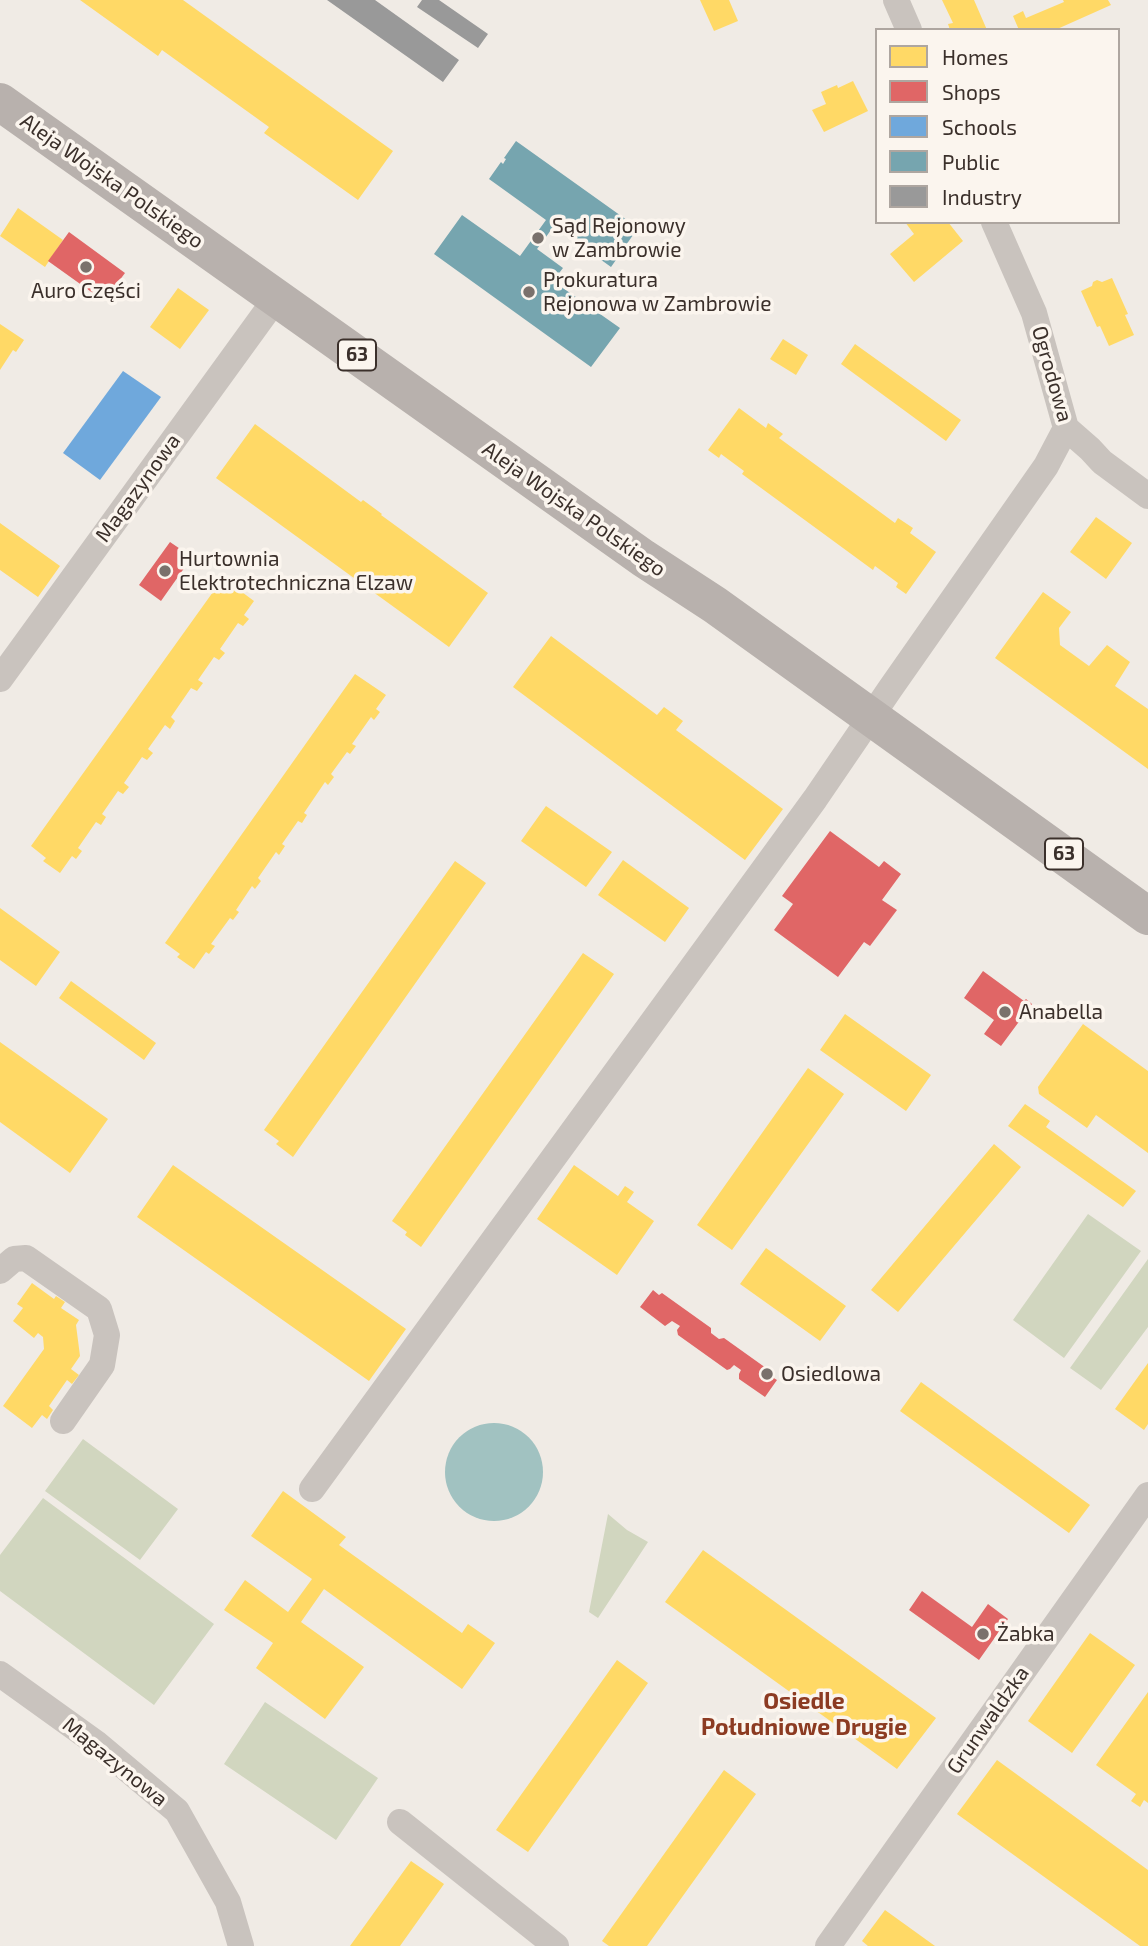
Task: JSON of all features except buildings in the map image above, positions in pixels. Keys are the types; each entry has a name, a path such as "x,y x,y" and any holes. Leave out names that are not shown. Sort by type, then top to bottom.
{"main road":[{"name":"Aleja Wojska Polskiego","path":"0,102 543,488 715,605 1148,916"}],"street":[{"path":"896,0 908,28"},
{"name":"Ogrodowa","path":"995,224 1034,313 1066,428 1102,462 1148,496"},
{"name":"Magazynowa","path":"0,679 277,297"},
{"path":"312,1489 815,799 1046,466 1066,428"},
{"path":"0,1271 14,1259 26,1258 99,1309 107,1335 102,1365 63,1421"},
{"name":"Grunwaldzka","path":"828,1946 1148,1494"},
{"name":"Magazynowa","path":"0,1674 96,1743 177,1811 228,1902 241,1946"},
{"path":"400,1822 556,1946"}],"green space":[{"path":"1088,1214 1141,1251 1064,1358 1013,1320"},
{"path":"1148,1259 1148,1327 1101,1390 1070,1368"},
{"path":"83,1439 178,1509 140,1560 45,1491"},
{"path":"43,1498 214,1624 154,1705 0,1591 0,1555"},
{"path":"608,1514 627,1530 648,1542 598,1618 589,1612"},
{"path":"265,1702 378,1778 336,1840 224,1764"}],"water":[{"path":"494,1423 513,1427 528,1438 539,1453 543,1472 539,1491 528,1506 513,1517 494,1521 475,1517 460,1506 449,1491 445,1472 449,1453 460,1438 475,1427"}],"place":[{"name":"Sąd Rejonowy w Zambrowie","path":"538,238"},
{"name":"Auro Części","path":"86,267"},
{"name":"Prokuratura Rejonowa w Zambrowie","path":"529,292"},
{"name":"Hurtownia Elektrotechniczna Elzaw","path":"165,571"},
{"name":"Anabella","path":"1005,1012"},
{"name":"Osiedlowa","path":"767,1374"},
{"name":"Żabka","path":"983,1634"}],"district":[{"name":"Osiedle Południowe Drugie","path":"804,1714"}]}
